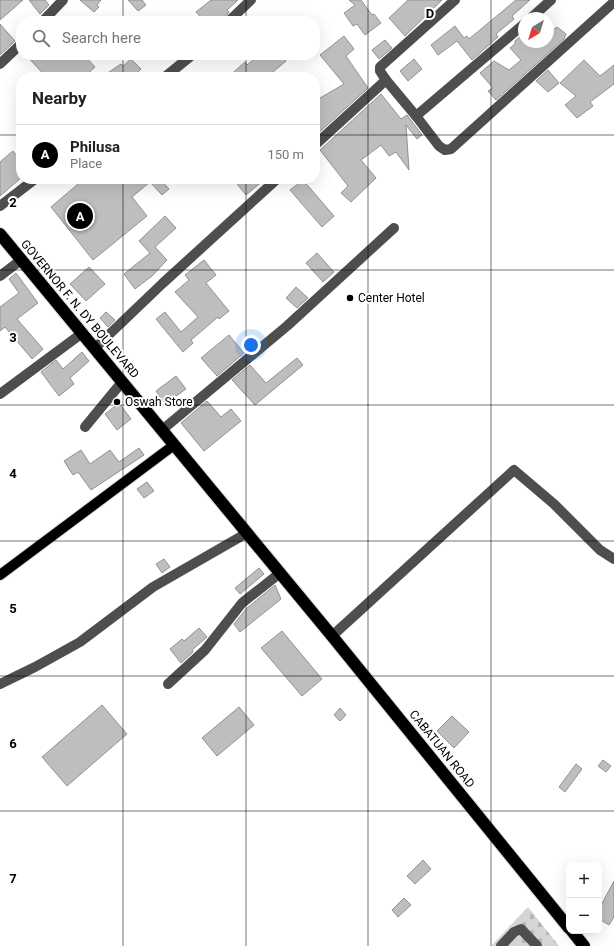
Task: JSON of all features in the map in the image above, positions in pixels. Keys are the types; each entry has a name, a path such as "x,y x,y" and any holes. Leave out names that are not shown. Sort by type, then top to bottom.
{"highway":[{"name":"GOVERNOR F. N. DY BOULEVARD","path":"0,234 292,588"},
{"name":"CABATUAN ROAD","path":"292,588 566,924"},
{"path":"574,934 584,946"}],"main road":[{"path":"0,575 174,445"}],"street":[{"path":"48,16 64,0"},
{"path":"234,16 251,0"},
{"path":"455,0 383,62 380,67 380,71 386,80 439,146 445,150 451,149 614,2"},
{"path":"538,12 551,0"},
{"path":"416,116 518,29"},
{"path":"0,64 16,49"},
{"path":"171,72 186,60"},
{"path":"320,140 386,80"},
{"path":"0,206 29,184"},
{"path":"95,348 162,283 271,184"},
{"path":"162,430 287,326 394,228"},
{"path":"0,276 21,260"},
{"path":"0,394 81,334"},
{"path":"84,427 122,382"},
{"path":"332,636 514,470 554,504 600,550 614,559"},
{"path":"0,684 35,667 80,642 158,583 247,533"},
{"path":"168,684 205,650 242,603 280,573"},
{"path":"501,946 514,932 521,929 537,946"}],"green space":[{"path":"528,907 559,946 491,946"}],"building":[{"path":"0,0 23,0 0,20"},
{"path":"29,0 45,0 49,5 40,14"},
{"path":"80,0 101,0 97,5 99,7 94,12"},
{"path":"128,0 142,0 146,5 138,11"},
{"path":"211,0 238,0 227,10 229,12 226,16 200,16 196,12"},
{"path":"349,0 361,0 372,15 374,14 381,23 365,35 357,24 353,26 344,13 355,5"},
{"path":"408,0 442,0 405,36 389,18"},
{"path":"516,0 530,0 512,16 514,19 496,34 498,37 472,60 457,41 438,55 431,45 455,26 464,38 467,36 469,39"},
{"path":"0,24 15,41 0,55"},
{"path":"557,27 566,34 564,39 554,48 554,29"},
{"path":"344,36 354,49 346,56 368,88 320,131 320,98 344,84 320,55"},
{"path":"518,38 518,48 554,48 496,100 488,91 493,88 480,73 494,61 509,70 521,60 510,48 515,44 515,41"},
{"path":"385,40 392,48 379,59 372,50"},
{"path":"414,59 422,69 408,81 400,71"},
{"path":"31,60 89,60 95,67 90,72 41,72"},
{"path":"132,60 141,69 138,72 109,72 121,64 123,66"},
{"path":"253,60 286,61 273,72 234,72 245,62 247,65"},
{"path":"584,60 600,76 614,65 614,84 590,102 593,106 577,118 565,105 576,96 560,83"},
{"path":"548,70 559,83 548,92 536,81"},
{"path":"381,94 401,119 407,115 422,135 417,139 406,125 409,170 396,152 389,156 381,145 361,160 376,178 351,202 341,193 348,186 320,150"},
{"path":"13,151 16,155 16,182 0,196 0,162"},
{"path":"78,184 148,184 132,197 147,216 93,260 51,207"},
{"path":"152,184 164,184 169,189 162,195"},
{"path":"237,184 259,184 246,195"},
{"path":"298,184 306,184 334,216 322,227 290,190"},
{"path":"165,216 176,228 155,247 167,260 152,276 135,289 124,274 150,253 139,241"},
{"path":"317,253 334,272 323,282 306,263"},
{"path":"204,260 216,275 206,283 229,311 219,319 218,317 191,340 193,343 183,352 156,319 165,312 181,332 198,317 175,292 189,280 185,275"},
{"path":"89,267 105,284 86,301 70,284"},
{"path":"16,273 38,303 17,319 43,349 32,359 5,327 0,331 0,307 19,293 9,279"},
{"path":"296,287 308,298 297,308 286,298"},
{"path":"106,312 115,320 108,327 100,318"},
{"path":"229,335 244,353 217,376 201,358"},
{"path":"82,352 89,361 70,378 74,384 59,396 41,372 56,360 63,369"},
{"path":"297,358 303,365 255,405 232,380 250,365 266,383"},
{"path":"176,376 186,389 165,404 156,391"},
{"path":"207,401 221,417 231,409 241,421 204,451 181,423"},
{"path":"119,403 131,419 117,430 105,414"},
{"path":"139,448 144,455 91,490 78,472 73,475 64,461 81,450 90,464 110,450 119,462"},
{"path":"147,482 154,491 144,498 137,489"},
{"path":"164,559 170,567 162,573 156,564"},
{"path":"259,568 264,574 240,594 235,588"},
{"path":"275,585 281,599 240,632 234,624 247,608"},
{"path":"199,628 207,637 192,650 193,652 181,663 170,649 182,639 184,641"},
{"path":"282,631 322,679 302,696 261,648"},
{"path":"102,705 127,734 67,786 42,757"},
{"path":"239,707 254,725 217,756 202,738"},
{"path":"340,708 346,715 340,721 334,715"},
{"path":"452,716 469,732 454,748 437,731"},
{"path":"603,760 611,766 606,772 598,766"},
{"path":"576,764 582,769 565,792 559,787"},
{"path":"423,860 431,869 415,884 407,876"},
{"path":"614,881 614,917 609,925 602,921 602,903"},
{"path":"404,898 411,905 398,917 392,910"}],"place":[{"name":"Philusa","path":"80,216"},
{"name":"Center Hotel","path":"350,298"},
{"name":"Oswah Store","path":"117,402"}]}
